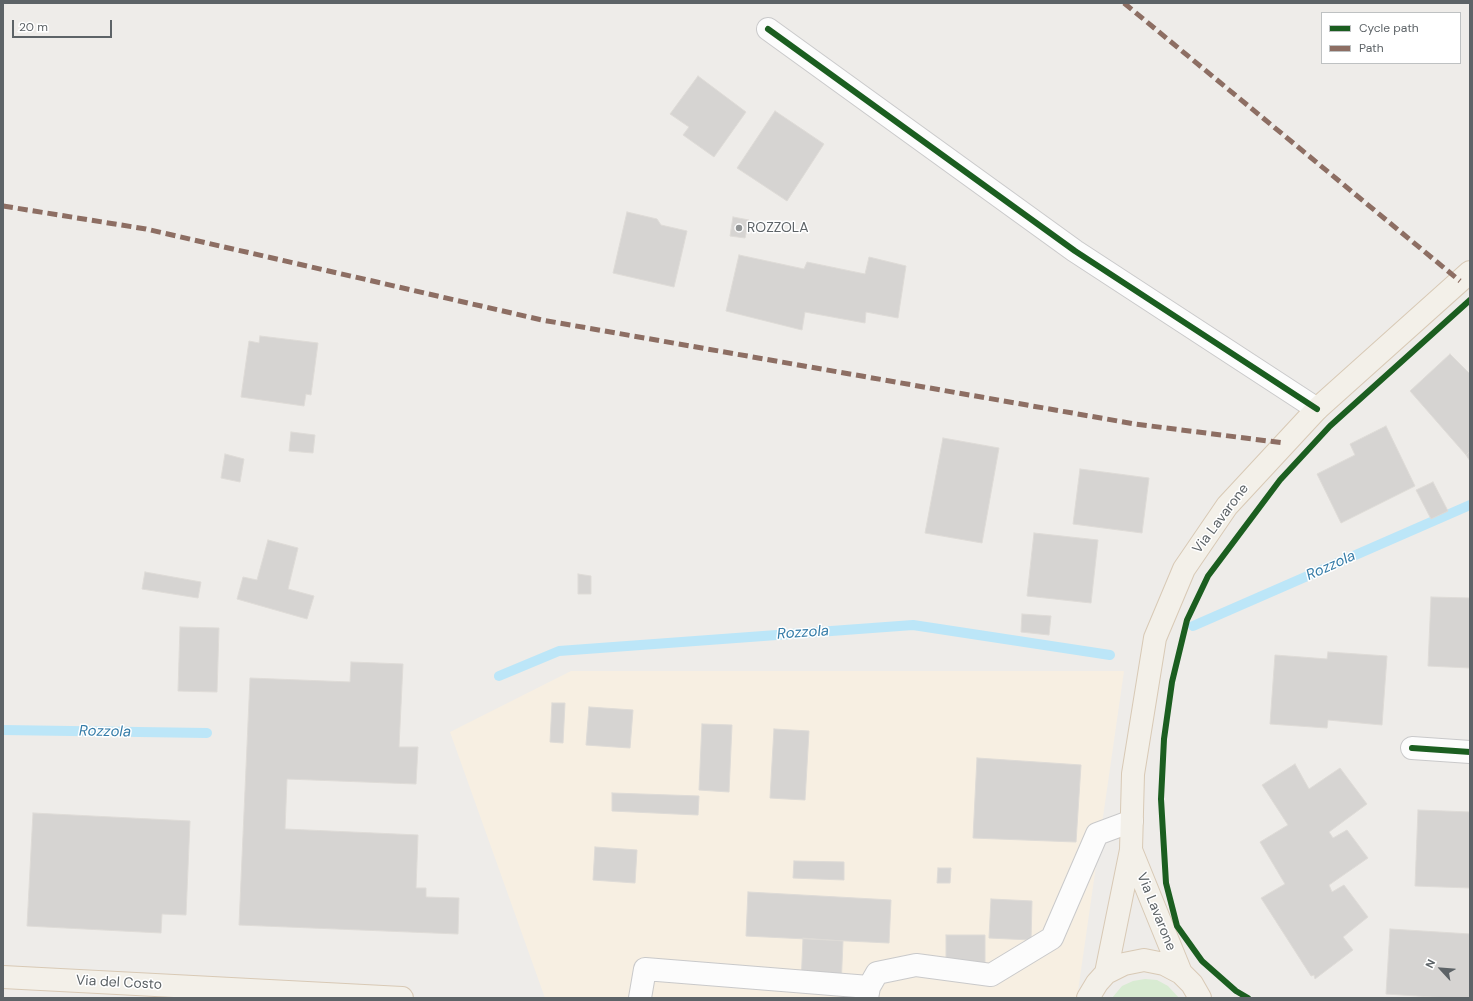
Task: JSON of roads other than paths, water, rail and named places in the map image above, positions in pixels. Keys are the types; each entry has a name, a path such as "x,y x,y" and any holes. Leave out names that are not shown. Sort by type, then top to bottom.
{"main road":[{"name":"Via Lavarone","path":"1106,973 1131,850 1133,774 1155,638 1184,569 1227,506 1317,409 1470,272"},
{"name":"Via Lavarone","path":"1131,850 1181,973"},
{"path":"1085,997 1106,973 1124,964 1144,960 1164,964 1181,973 1192,984 1200,998"},
{"name":"Via del Costo","path":"3,977 356,997 402,998"}],"street":[{"path":"768,29 1075,251 1317,409"},
{"path":"1412,748 1470,752"},
{"path":"640,998 645,969 868,992 877,973 916,965 991,975 1052,938 1097,834 1132,821"}],"waterway":[{"name":"Rozzola","path":"1193,626 1470,505"},
{"name":"Rozzola","path":"499,676 559,651 913,625 1110,655"},
{"name":"Rozzola","path":"3,730 207,733"}],"place":[{"name":"ROZZOLA","path":"739,228"}]}
